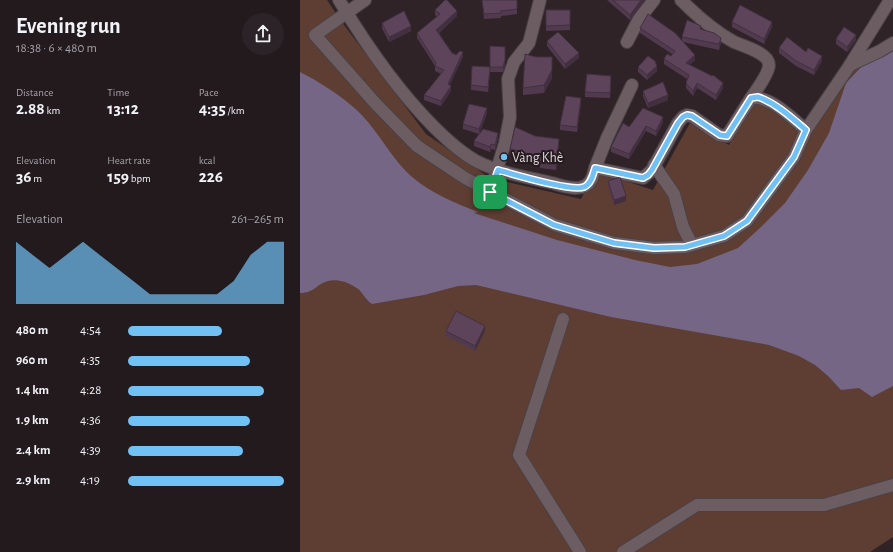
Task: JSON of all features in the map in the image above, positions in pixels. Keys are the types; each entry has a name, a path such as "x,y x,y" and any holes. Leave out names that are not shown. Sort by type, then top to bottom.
{"street":[{"path":"339,0 366,43 402,92 419,112 459,151 498,170 565,186 578,188 585,187 591,180 607,138 632,84"},
{"path":"365,0 315,35 376,104 417,146 465,178 554,225 614,243 654,248 685,247 724,236 747,221 794,157 806,130 850,65 890,0"},
{"path":"490,192 498,170 510,117 508,79 514,62 529,43 540,0"},
{"path":"627,42 639,19 654,0"},
{"path":"595,168 643,178 648,175 678,123 687,115 692,116 720,135 727,136 767,71 769,65 761,54 712,28 680,0"},
{"path":"850,65 880,51 893,43"},
{"path":"751,98 758,97 764,99 789,115 806,130"},
{"path":"654,165 674,194 683,227 692,245"},
{"path":"563,320 519,455 580,552"},
{"path":"623,552 697,505 824,505 893,485"}],"shaded area":[{"path":"300,0 327,0 341,21 426,134 490,178 581,199 596,171 653,190 690,123 729,145 752,97 809,135 846,71 886,44 893,36 893,537 870,552 300,552"},
{"path":"893,47 893,386 872,397 859,388 841,390 815,365 799,356 769,345 611,317 476,285 458,286 424,295 372,304 357,288 342,281 331,280 324,282 309,292 300,293 300,72 346,101 362,115 394,157 419,183 444,197 478,212 474,213 557,240 635,260 670,267 697,264 738,248 761,227 785,203 808,170 829,133 846,83 868,60"}],"building":[{"path":"445,0 447,0 457,11 436,30 452,53 456,55 460,51 463,52 448,84 451,86 441,101 424,95 444,70 435,66 436,63 417,33 440,14 435,10"},
{"path":"482,0 517,0 517,9 500,11 501,13 484,14"},
{"path":"613,0 641,0 630,15"},
{"path":"740,5 772,22 764,39 732,22"},
{"path":"546,10 570,10 570,25 546,26"},
{"path":"404,11 411,26 389,37 382,23"},
{"path":"648,14 675,33 695,55 686,63 712,76 713,75 723,83 716,95 697,83 693,91 686,83 689,75 664,59 667,54 671,56 675,51 640,28"},
{"path":"687,20 701,26 700,29 714,33 721,38 719,44 682,37"},
{"path":"844,27 856,35 847,47 836,39"},
{"path":"558,32 579,53 565,64 547,41"},
{"path":"787,37 806,52 808,48 822,56 814,70 796,61 779,48"},
{"path":"490,46 505,47 505,60 503,67 490,67"},
{"path":"525,54 536,57 552,57 552,70 544,85 523,88"},
{"path":"648,56 655,61 657,66 647,75 638,67"},
{"path":"472,66 490,67 488,87 471,85"},
{"path":"587,74 611,76 610,93 585,92"},
{"path":"663,82 668,95 648,103 643,91"},
{"path":"566,96 581,98 577,127 560,125"},
{"path":"469,104 487,108 479,129 463,124"},
{"path":"643,108 663,117 656,131 646,126 629,154 611,147 623,123 629,127"},
{"path":"515,127 535,136 559,139 556,165 540,163 540,160 520,157 520,151 510,149"},
{"path":"483,129 498,133 495,145 491,144 490,147 474,141"},
{"path":"620,177 626,196 614,200 608,181"},
{"path":"456,311 485,326 475,346 446,331"}],"place":[{"name":"Vàng Khè","path":"504,157"}],"route":[{"path":"758,97 764,99 789,115 806,130 794,157 747,221 724,236 685,247 654,248 614,243 554,225 490,192 498,170 578,188 585,187 591,180 595,168 643,178 652,170 678,123 683,117 687,115 692,116 720,135 727,136 736,124 751,98 758,97"}]}
